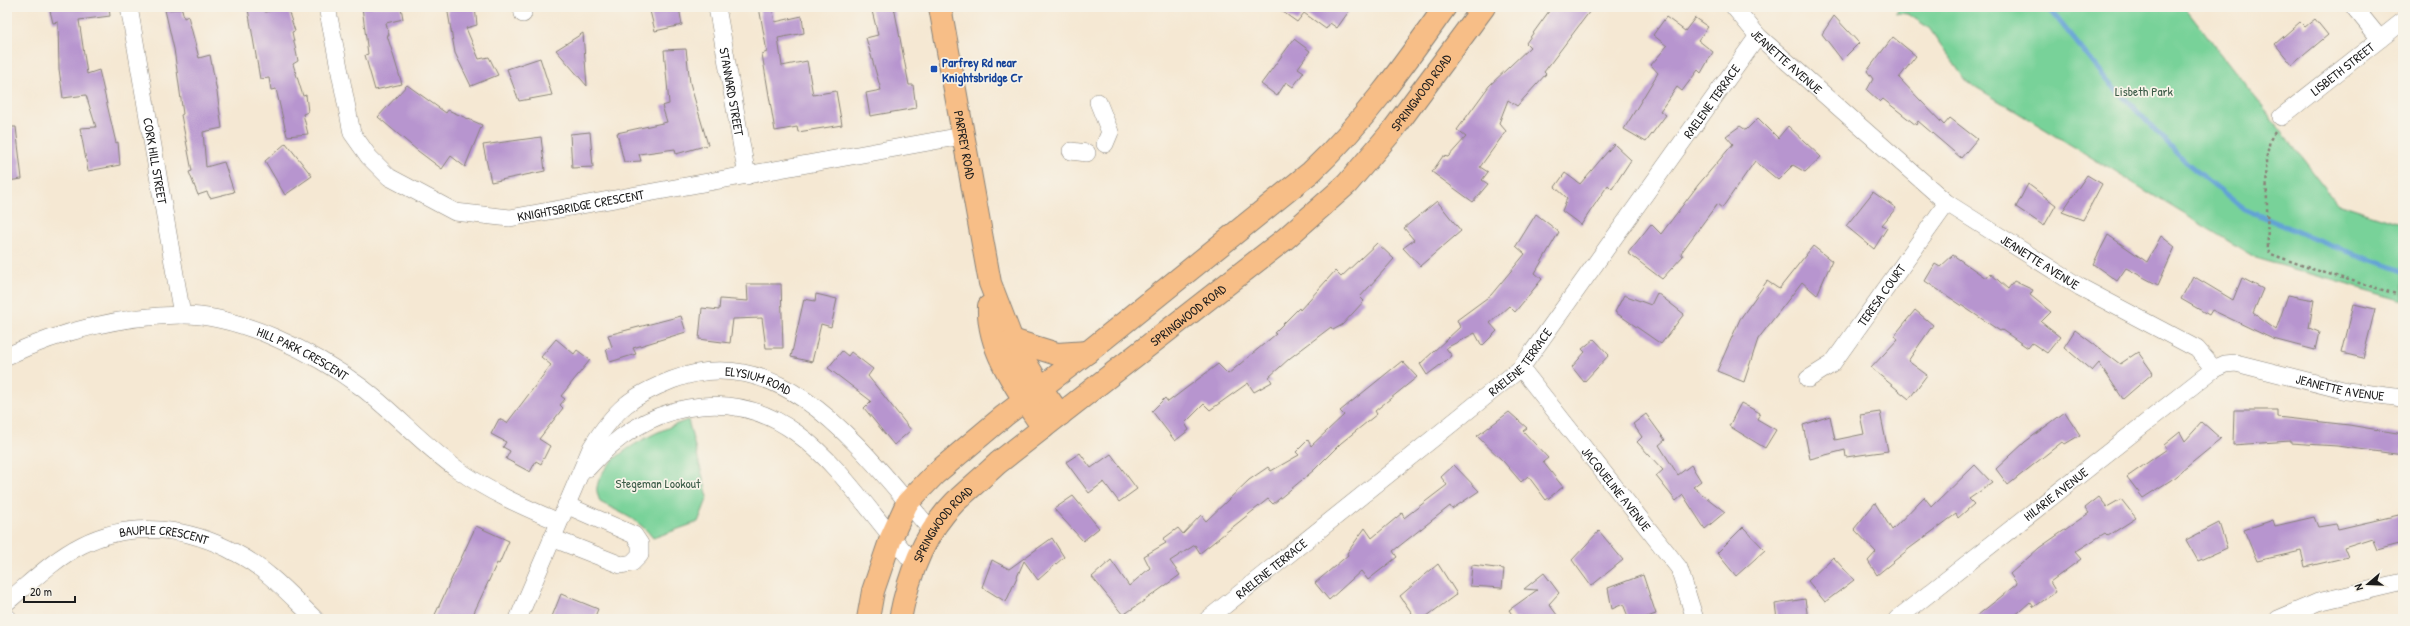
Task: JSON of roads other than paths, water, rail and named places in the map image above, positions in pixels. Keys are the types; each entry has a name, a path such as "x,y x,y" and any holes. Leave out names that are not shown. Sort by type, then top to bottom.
{"main road":[{"name":"PARFREY ROAD","path":"940,7 962,136 990,283 1033,394 1043,428"},
{"path":"868,619 873,591 891,538 907,504 935,474 1305,176 1337,147 1369,111 1445,7"},
{"name":"SPRINGWOOD ROAD","path":"900,619 906,590 915,564 933,532 954,503 998,463 1285,239 1347,184 1393,130 1484,7"},
{"name":"PARFREY ROAD","path":"990,283 989,316 995,343 1015,385 1033,394 1060,414"},
{"path":"1012,340 1057,354 1088,352"}],"street":[{"name":"CORK HILL STREET","path":"129,7 182,315"},
{"name":"KNIGHTSBRIDGE CRESCENT","path":"327,7 352,133 369,157 389,176 455,212 510,218 962,136"},
{"name":"STANNARD STREET","path":"717,7 747,176"},
{"name":"JEANETTE AVENUE","path":"1734,7 1758,36 1947,203 2080,287 2197,349 2214,369 2224,364 2236,363 2347,391 2403,398"},
{"path":"2354,7 2380,39"},
{"name":"LISBETH STREET","path":"2281,117 2403,21"},
{"name":"RAELENE TERRACE","path":"1208,619 1521,368 1758,36"},
{"path":"1098,102 1110,132 1105,144"},
{"name":"TERESA COURT","path":"1808,379 1832,364 1947,203"},
{"name":"HILL PARK CRESCENT","path":"7,356 59,335 115,322 182,315 236,323 295,346 360,386 457,469 499,495 559,522"},
{"name":"JACQUELINE AVENUE","path":"1521,368 1679,568 1695,619"},
{"name":"HILARIE AVENUE","path":"1897,619 2214,369"},
{"name":"ELYSIUM ROAD","path":"518,619 576,482 598,436 622,406 648,389 680,377 708,371 736,372 765,379 794,392 819,409 852,439 907,504 933,532"},
{"name":"ELYSIUM ROAD","path":"576,482 606,447 627,432 652,418 677,410 704,404 728,404 751,409 781,422 804,437 832,465 891,538 915,564"},
{"path":"552,538 621,566 632,563 640,555 640,544 634,535 566,505"},
{"name":"BAUPLE CRESCENT","path":"7,602 55,563 82,545 114,533 139,529 164,529 196,536 237,553 267,575 315,619"},
{"path":"2278,619 2318,602 2403,582"}],"waterway":[{"path":"2048,7 2106,79 2188,164 2244,209 2329,245 2403,271"}],"place":[{"name":"Parfrey Rd near Knightsbridge Cr","path":"934,69"}],"park label":[{"name":"Lisbeth Park","path":"2144,91"},
{"name":"Stegeman Lookout","path":"658,483"}]}
